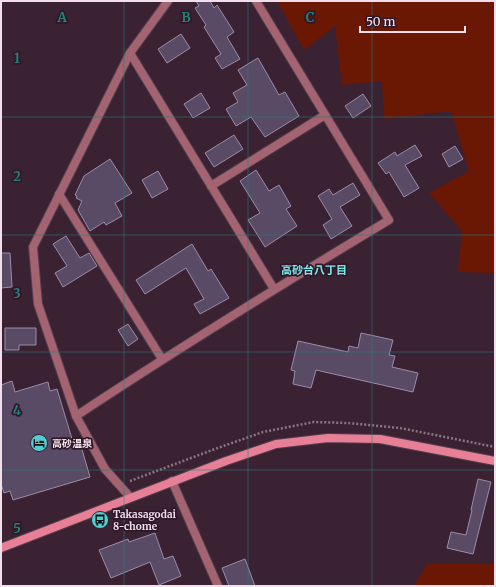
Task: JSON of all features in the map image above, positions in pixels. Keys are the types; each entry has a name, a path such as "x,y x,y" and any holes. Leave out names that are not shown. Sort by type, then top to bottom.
{"street":[{"path":"130,497 105,470 76,416 38,304 33,248 130,53 168,1"},
{"path":"76,416 274,289 389,220 256,1"},
{"path":"130,53 274,289"},
{"path":"211,186 325,114"},
{"path":"59,194 162,360"},
{"path":"1,548 226,460 276,444 328,438 380,439 495,461"},
{"path":"172,481 218,586"}],"shaded area":[{"path":"277,1 495,1 495,273 458,272 462,231 429,193 469,171 451,111 384,119 382,81 342,85 335,26 304,50"},
{"path":"427,564 495,564 495,586 414,586"}],"building":[{"path":"196,1 210,1 214,8 217,5 234,32 227,37 240,59 222,69 215,58 221,54 204,27 206,25 195,8 199,6"},
{"path":"181,34 190,48 167,63 158,49"},
{"path":"258,58 279,95 285,92 299,116 265,137 251,117 236,126 226,109 238,102 233,93 247,85 238,70"},
{"path":"201,93 210,108 193,118 184,104"},
{"path":"363,94 371,106 353,118 345,106"},
{"path":"234,135 243,149 214,167 205,153"},
{"path":"415,145 422,156 405,165 419,188 404,197 389,172 386,174 378,163 395,152 397,156"},
{"path":"455,146 463,159 449,167 442,154"},
{"path":"110,159 132,193 115,203 122,216 106,225 104,222 90,231 78,210 82,201 76,198 77,196 75,195 84,176"},
{"path":"256,170 269,191 279,185 291,206 286,209 297,226 265,247 248,220 260,213 240,181"},
{"path":"158,171 168,189 152,198 142,180"},
{"path":"353,183 360,195 340,207 352,226 331,239 323,225 332,219 318,196 329,189 333,195"},
{"path":"66,236 80,258 89,253 97,266 63,287 55,273 67,266 53,244"},
{"path":"192,244 208,271 211,269 229,298 200,314 194,304 204,299 186,268 145,294 136,280"},
{"path":"1,253 10,253 12,287 1,288"},
{"path":"128,324 138,339 128,346 118,330"},
{"path":"5,328 36,328 36,345 19,345 19,350 5,350"},
{"path":"361,333 393,340 389,355 395,356 392,367 418,373 413,392 316,370 311,388 293,384 295,371 291,370 298,341 348,352 349,346 358,348"},
{"name":"高砂温泉","path":"12,381 15,392 48,382 50,391 57,389 72,439 81,446 90,477 13,500 10,491 4,493 1,484 1,385"},
{"path":"478,479 491,482 473,554 447,548 451,532 466,535"},
{"path":"155,533 164,559 173,556 181,576 159,585 150,562 111,578 99,550 128,539 129,542"},
{"path":"245,559 255,586 229,586 222,568"}],"place":[{"name":"高砂温泉","path":"39,443"},
{"name":"Takasagodai 8-chome","path":"100,520"}],"district":[{"name":"高砂台八丁目","path":"314,270"}]}
